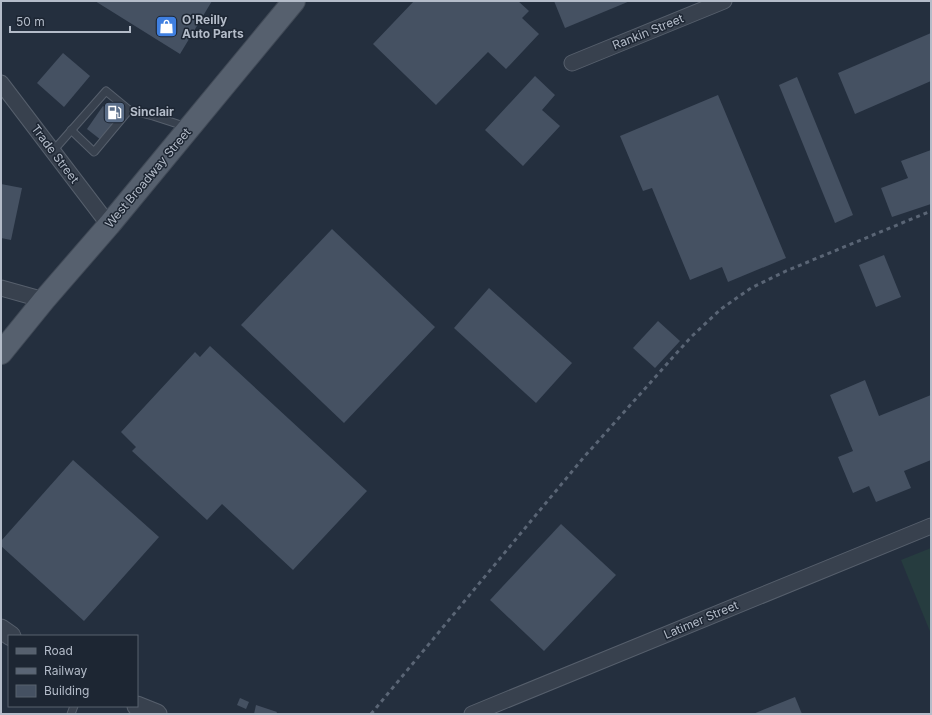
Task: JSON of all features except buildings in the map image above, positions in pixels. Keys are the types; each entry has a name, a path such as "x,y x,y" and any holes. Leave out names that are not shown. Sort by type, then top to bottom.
{"main road":[{"name":"West Broadway Street","path":"1,353 294,1"}],"street":[{"name":"Rankin Street","path":"572,63 724,1"},
{"name":"Trade Street","path":"1,83 109,225"},
{"path":"1,288 44,300"},
{"name":"Latimer Street","path":"472,714 931,526"},
{"path":"1,629 10,635"},
{"path":"138,706 157,714"}],"lane":[{"path":"53,151 106,91 129,110 189,128"},
{"path":"71,130 94,152 129,110"}],"green space":[{"path":"931,548 931,634 901,560"}],"railway":[{"path":"371,714 584,457 691,337 721,309 751,288 786,271 931,211"}],"place":[{"name":"O'Reilly Auto Parts","path":"167,27"},
{"name":"Sinclair","path":"114,112"}]}
